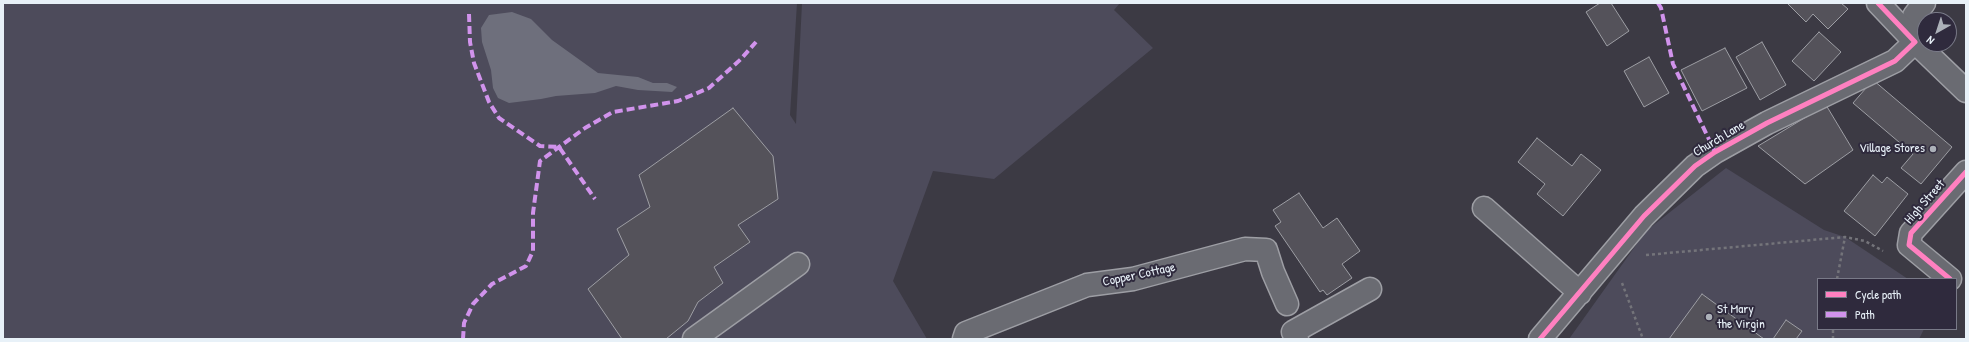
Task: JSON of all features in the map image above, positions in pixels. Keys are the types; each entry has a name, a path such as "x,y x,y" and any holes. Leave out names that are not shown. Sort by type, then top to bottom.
{"street":[{"path":"1878,3 1915,42 1966,91"},
{"path":"1915,42 1914,16 1924,3"},
{"name":"Church Lane","path":"1540,339 1580,293 1606,259 1644,216 1695,166 1715,152 1767,123 1895,61 1915,42"},
{"name":"High Street","path":"1948,278 1909,245 1911,232 1966,172"},
{"path":"1484,208 1580,293"},
{"name":"Copper Cottage","path":"964,339 966,333 1087,285 1133,279 1245,249 1266,250 1273,272 1287,304"},
{"path":"694,339 798,264"},
{"path":"1297,339 1293,332 1370,289"}],"path":[{"path":"1642,256 1845,237 1838,266 1837,278"},
{"path":"1621,280 1643,339"}],"shaded area":[{"path":"3,3 797,3 790,115 796,124 802,3 1120,3 1114,10 1153,48 994,179 933,171 893,281 927,339 3,339"},
{"path":"512,12 531,19 552,40 598,73 638,77 653,83 667,83 677,87 672,92 638,90 616,86 595,93 556,96 509,103 498,98 493,88 491,70 482,42 481,28 489,15"},
{"path":"1726,168 1824,230 1845,237 1906,278 1817,278 1817,330 1924,330 1919,339 1569,339 1646,231"}],"building":[{"path":"1600,3 1611,3 1629,31 1607,46 1586,12"},
{"path":"1787,3 1841,3 1848,9 1828,29 1813,14 1806,22"},
{"path":"1819,32 1841,52 1814,81 1792,61"},
{"path":"1762,42 1786,85 1760,100 1736,57"},
{"path":"1725,48 1747,88 1702,111 1681,70"},
{"path":"1649,57 1669,93 1644,107 1624,71"},
{"path":"1873,80 1952,147 1921,184 1901,168 1913,154 1853,103"},
{"path":"1826,105 1853,150 1805,184 1758,146"},
{"path":"733,108 773,156 778,199 738,225 750,242 714,267 723,283 698,302 688,321 666,339 622,339 588,289 629,255 617,229 650,207 639,175"},
{"path":"1537,138 1572,166 1581,154 1601,170 1563,216 1537,194 1545,184 1518,162"},
{"path":"1873,175 1882,183 1887,177 1908,194 1875,236 1844,211"},
{"path":"1299,193 1323,228 1337,218 1360,251 1342,264 1352,278 1327,295 1323,290 1320,292 1275,226 1281,222 1273,210"},
{"name":"St Mary the Virgin","path":"1702,294 1764,339 1669,339"},
{"name":"St Mary the Virgin","path":"1786,320 1802,331 1796,339 1773,339"}],"marked path":[{"path":"1658,3 1661,8 1673,64 1715,152"},
{"path":"469,14 470,42 474,63 489,102 499,118 540,146 559,147 595,199"},
{"path":"463,339 464,323 473,304 492,284 526,266 533,251 533,213 540,161 585,128 613,112 678,101 709,88 741,59 756,42"}],"cycle path":[{"path":"1878,3 1915,42"},
{"path":"1540,339 1644,216 1695,166 1715,152 1767,123 1895,61 1915,42"},
{"path":"1949,278 1909,245 1911,233 1966,172"}],"place":[{"name":"Village Stores","path":"1933,149"},
{"name":"St Mary the Virgin","path":"1709,317"}]}
